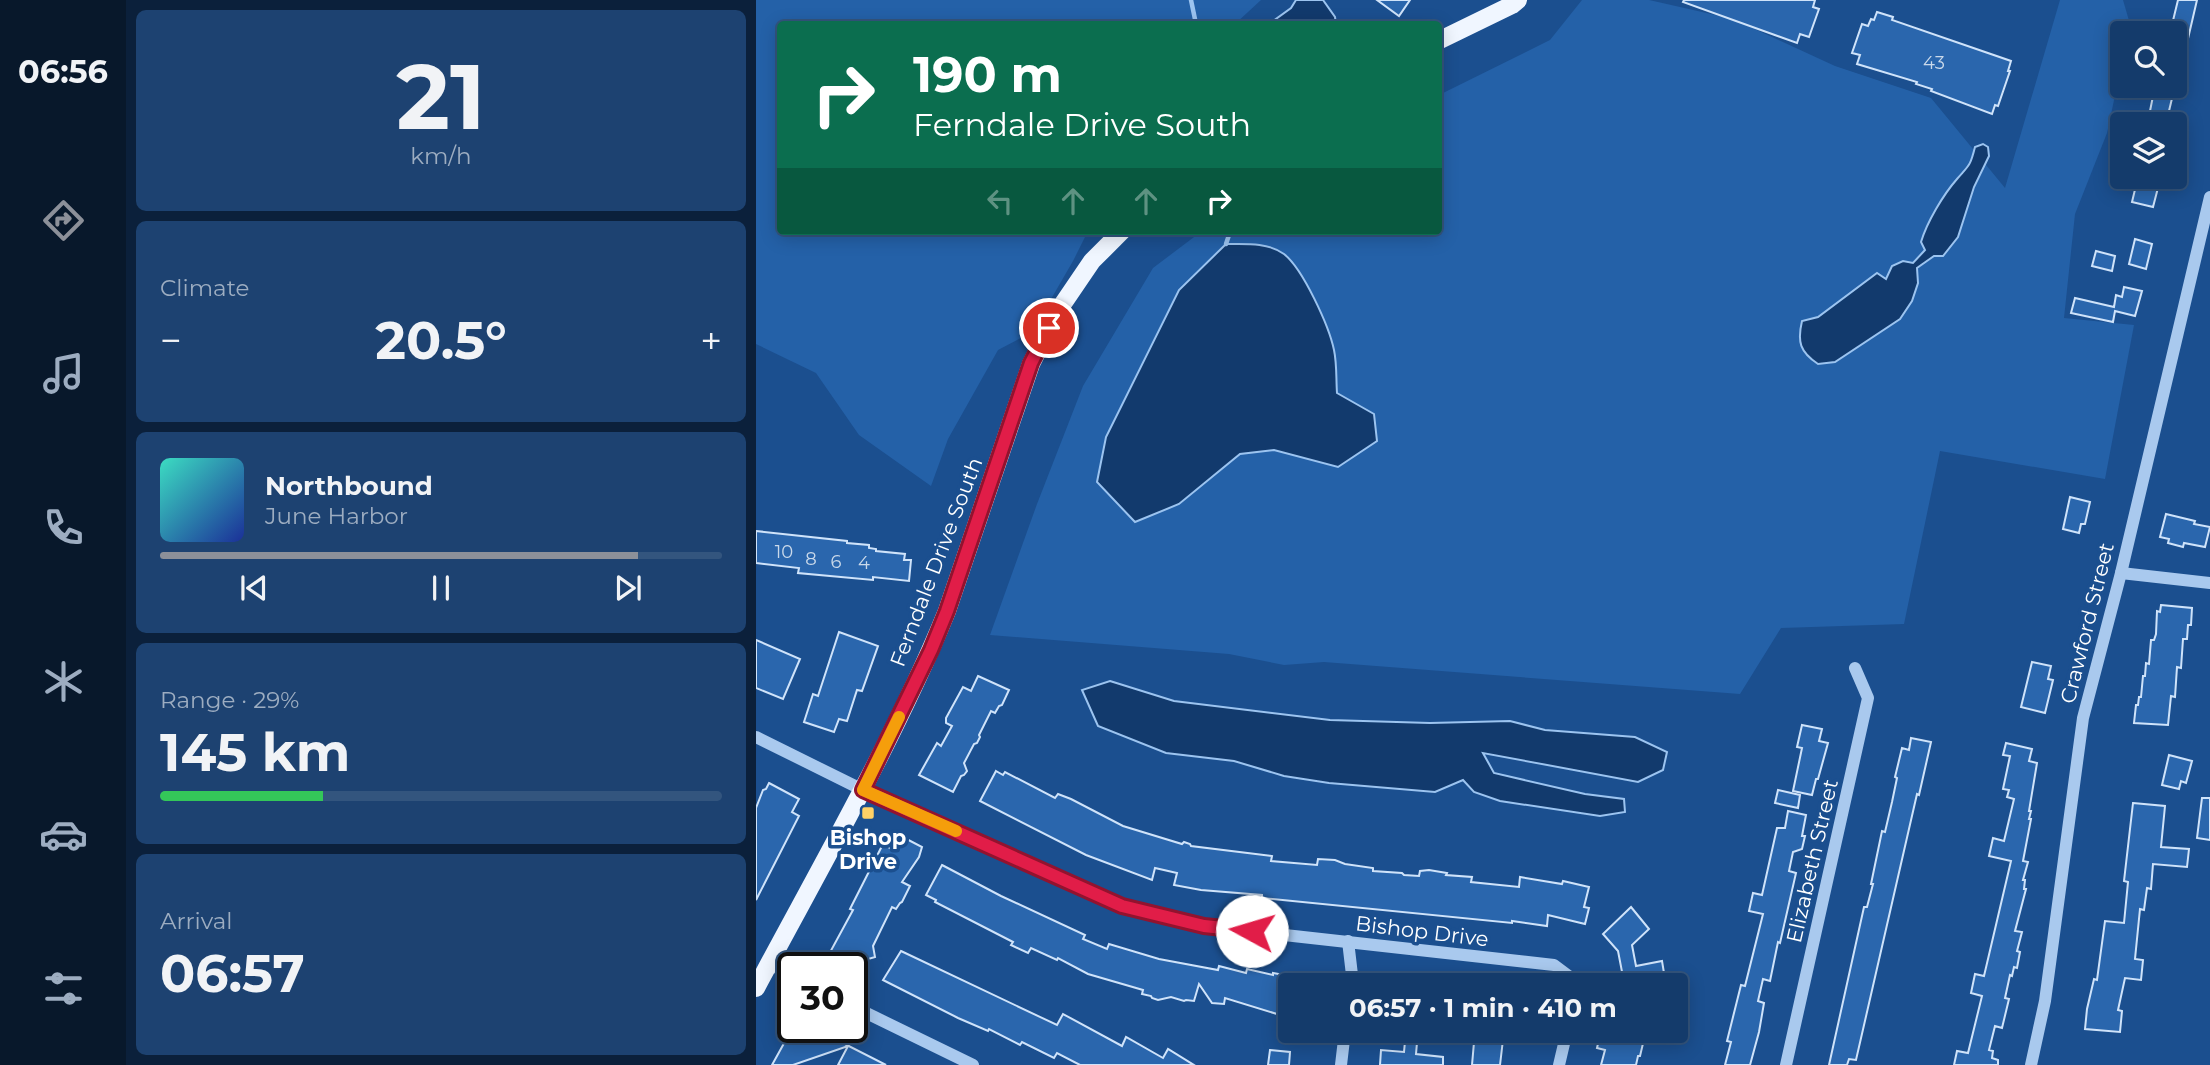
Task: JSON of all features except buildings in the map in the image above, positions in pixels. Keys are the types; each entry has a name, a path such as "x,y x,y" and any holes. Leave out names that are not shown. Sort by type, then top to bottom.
{"main road":[{"path":"1442,39 1518,0"},
{"name":"Ferndale Drive South","path":"756,988 863,790 931,650 947,611 1031,363 1058,310 1092,261 1118,235"}],"street":[{"name":"Crawford Street","path":"2031,1065 2045,1001 2083,718 2210,197"},
{"path":"2120,573 2210,583"},
{"name":"Elizabeth Street","path":"1786,1065 1868,698 1855,668"},
{"name":"Bishop Drive","path":"756,737 863,790 1122,906 1204,926 1553,965 1564,973"},
{"path":"1348,941 1352,973"},
{"path":"769,964 777,968"},
{"path":"868,1014 973,1065"},
{"path":"1341,1065 1344,1043"},
{"path":"1559,1065 1564,1043"}],"shaded area":[{"path":"756,0 1261,0 1238,21 777,21 777,235 1086,235 1032,332 998,350 948,439 931,486 859,435 816,373 756,344"},
{"path":"1296,0 1323,0 1336,21 1273,21 1291,8"},
{"path":"1582,0 1649,0 1733,19 1835,66 1931,98 2005,188 2060,0 2123,0 2129,21 2110,21 2110,98 2114,98 2107,133 2075,214 2064,318 2134,325 2105,479 1940,451 1904,624 1781,628 1740,694 1324,662 1284,665 1229,654 990,635 1083,386 1153,268 1197,235 1442,235 1442,94 1550,40"},
{"path":"1983,144 1988,147 1989,156 1974,187 1958,237 1943,256 1934,256 1917,268 1918,283 1912,301 1900,319 1835,362 1818,364 1812,360 1801,346 1802,321 1818,317 1877,273 1886,279 1892,266 1903,261 1913,263 1925,250 1921,242 1936,209 1969,165 1975,147"},
{"path":"1226,244 1271,247 1291,261 1314,299 1331,340 1336,361 1337,393 1374,414 1377,441 1338,467 1274,450 1240,454 1179,504 1135,522 1097,482 1106,437 1179,290"},
{"path":"1110,681 1174,701 1330,720 1430,723 1510,721 1545,730 1635,737 1667,752 1663,770 1638,782 1483,753 1494,773 1585,794 1624,799 1625,812 1600,816 1500,801 1474,792 1463,780 1435,792 1329,783 1284,776 1234,761 1166,753 1098,726 1082,690"}],"waterway":[{"path":"1191,0 1195,21"},
{"path":"1226,244 1229,235"}],"slow traffic":[{"path":"899,717 863,790 956,831"}],"place":[{"name":"Bishop Drive","path":"868,813"}],"route":[{"path":"1049,328 1031,363 947,611 863,790 1122,906 1204,926 1252,931"}]}
